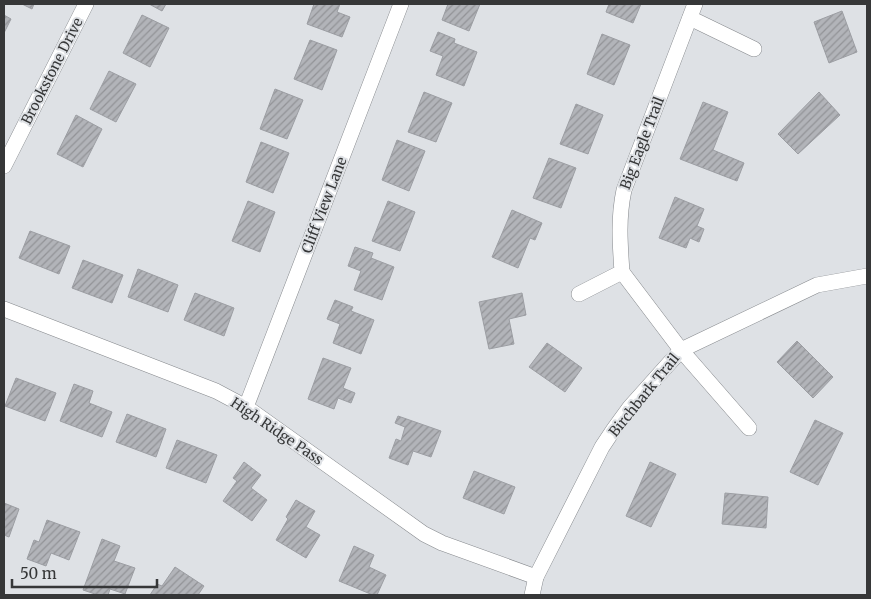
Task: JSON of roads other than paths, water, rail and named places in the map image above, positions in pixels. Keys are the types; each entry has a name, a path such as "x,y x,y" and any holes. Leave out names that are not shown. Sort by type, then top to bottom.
{"street":[{"name":"Brookstone Drive","path":"4,166 86,4"},
{"name":"Cliff View Lane","path":"246,407 402,4"},
{"name":"Big Eagle Trail","path":"622,272 619,232 620,206 624,190 695,4"},
{"path":"690,18 754,49"},
{"path":"579,294 622,272 681,350 749,428"},
{"name":"Birchbark Trail","path":"532,595 536,577 602,447 630,408 681,350 817,284 867,276"},
{"name":"High Ridge Pass","path":"4,309 216,391 246,407 424,534 442,543 536,577"}]}
